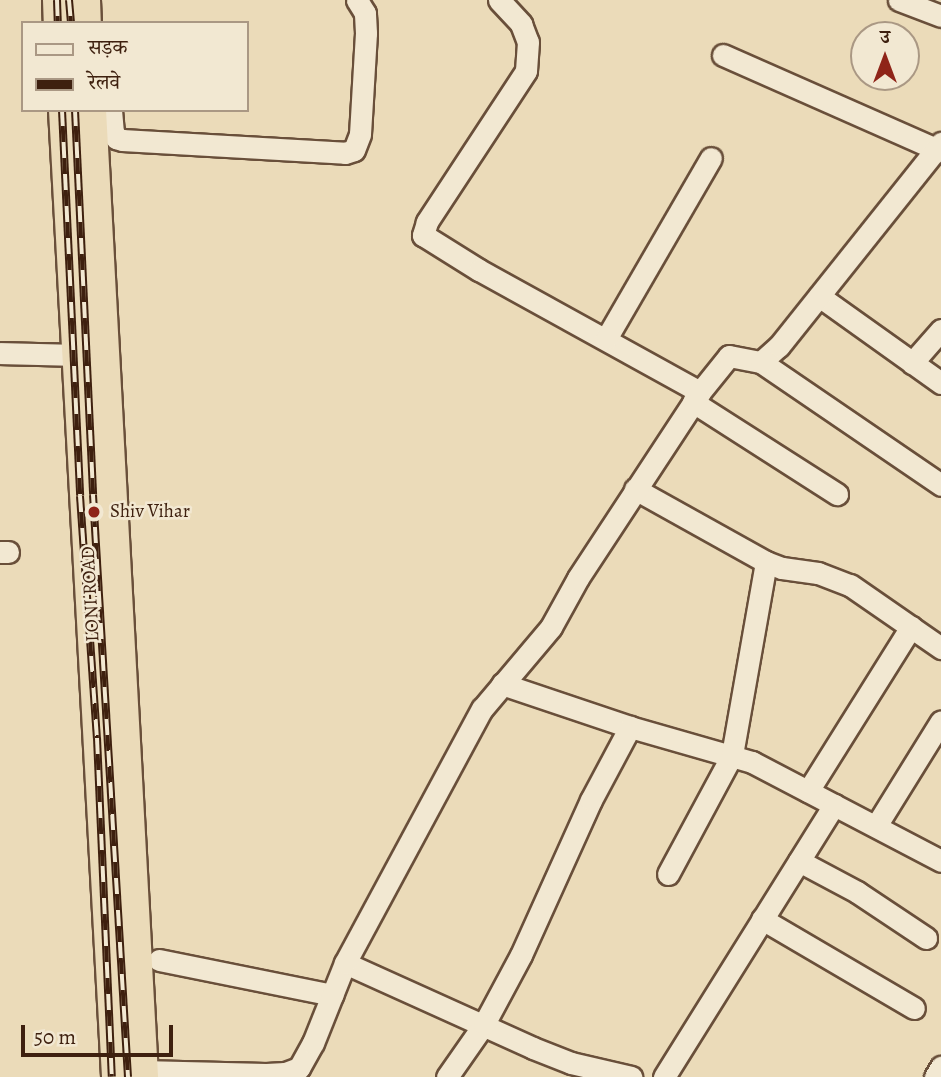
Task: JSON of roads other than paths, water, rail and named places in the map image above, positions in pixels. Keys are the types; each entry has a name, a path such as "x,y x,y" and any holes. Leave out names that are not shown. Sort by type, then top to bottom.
{"highway":[{"path":"59,0 60,21"},
{"path":"84,0 85,21"},
{"name":"LONI ROAD","path":"65,112 78,355 133,1075"},
{"name":"LONI ROAD","path":"90,112 133,1075"}],"street":[{"path":"111,112 113,132 116,138 122,140 345,153 354,150 360,134 366,33 365,13 357,0"},
{"path":"499,0 521,24 528,42 526,71 427,222 423,235 479,270 606,339 697,397 837,494"},
{"path":"904,1 941,16"},
{"path":"723,55 940,147 779,346 761,362"},
{"path":"606,339 710,158"},
{"path":"819,296 941,383"},
{"path":"912,363 941,330"},
{"path":"0,353 78,355"},
{"path":"133,1075 266,1075 299,1068 345,963 420,830 482,709 551,626 635,489 697,397 729,356 761,362 941,485"},
{"path":"635,489 766,562 782,568 818,573 850,584 941,648"},
{"path":"668,874 732,755 766,562"},
{"path":"808,791 911,626"},
{"path":"502,684 630,727 752,762 941,861"},
{"path":"876,826 941,721"},
{"path":"447,1077 484,1024 549,897 591,800 630,727"},
{"path":"664,1077 834,805"},
{"path":"799,861 858,892 926,938"},
{"path":"762,919 914,1007"},
{"path":"159,960 332,995"},
{"path":"345,963 571,1063 631,1077"},
{"path":"935,1077 941,1067"}],"railway":[{"path":"57,0 58,21"},
{"path":"69,0 71,21"},
{"path":"62,112 80,496 97,738 112,1077"},
{"path":"75,112 93,495 128,1077"}],"place":[{"name":"Shiv Vihar","path":"94,512"}]}
